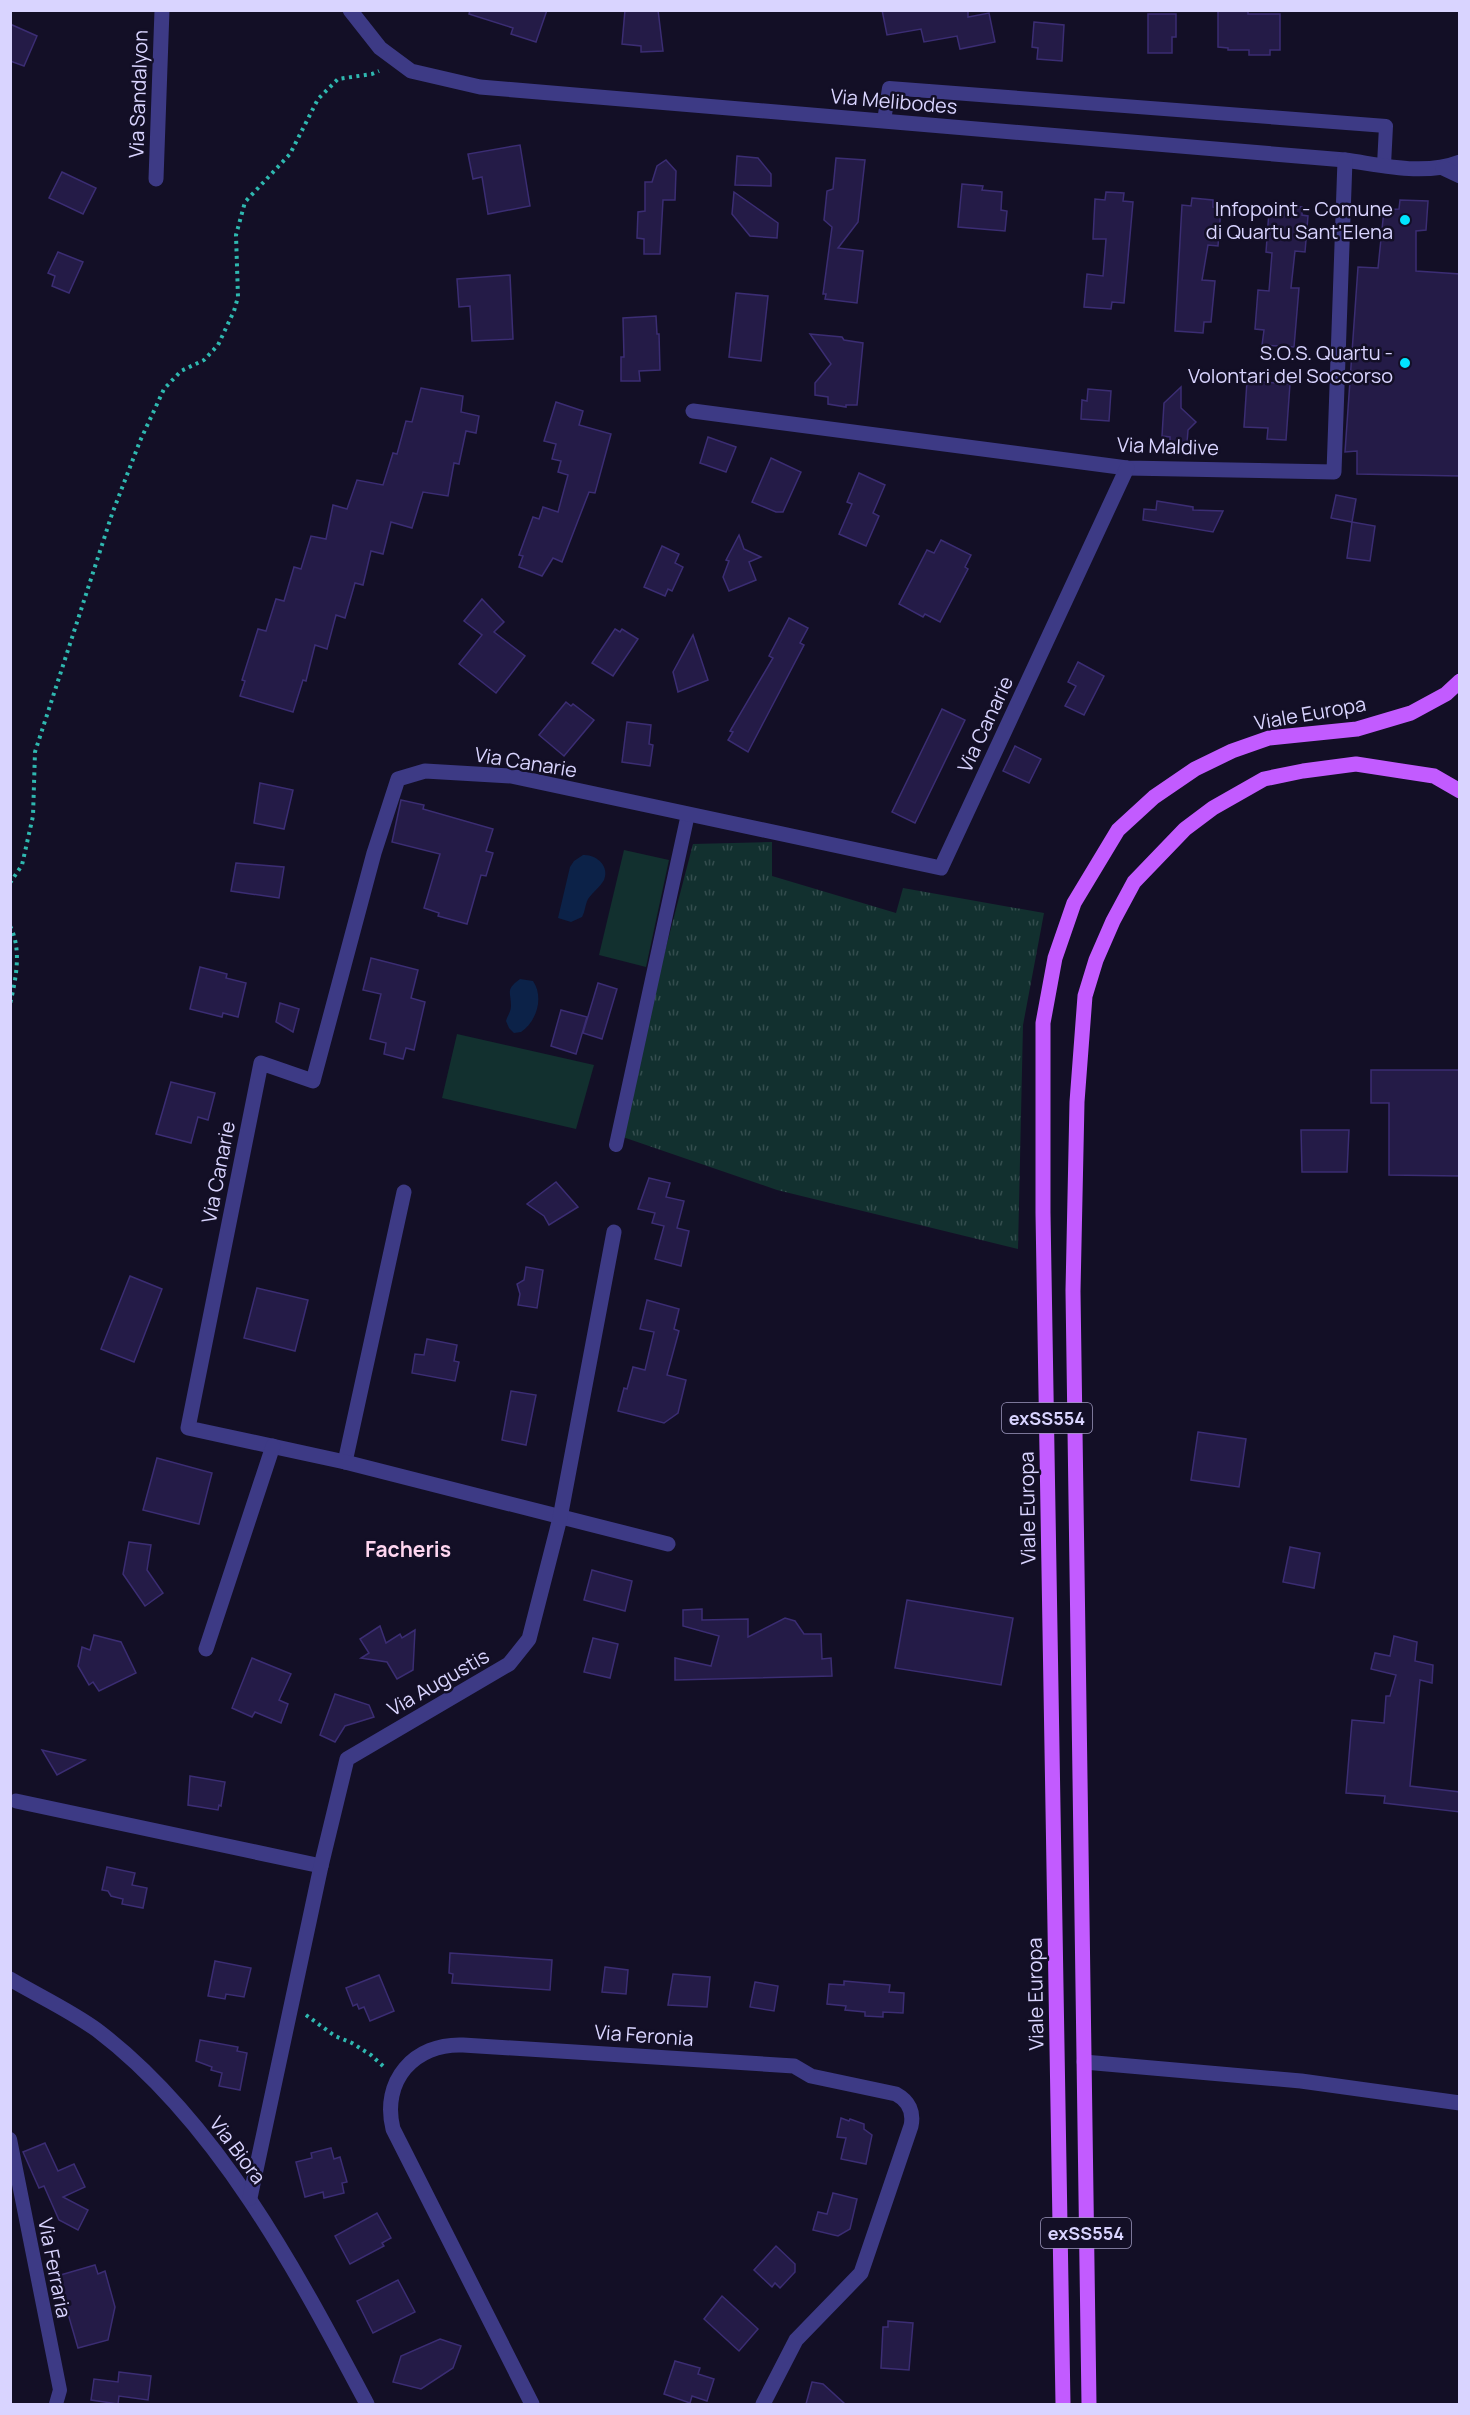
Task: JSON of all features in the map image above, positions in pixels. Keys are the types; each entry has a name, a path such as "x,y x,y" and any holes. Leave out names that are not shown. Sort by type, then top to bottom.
{"main road":[{"name":"Viale Europa","path":"1063,2404 1043,1213 1043,1023 1055,958 1074,903 1118,830 1154,797 1187,774 1232,751 1269,738 1357,729 1411,713 1446,694 1460,681"},
{"name":"exSS554","path":"1089,2404 1073,1292 1077,1102 1085,996 1096,960 1134,882 1185,829 1213,808 1264,779 1356,764 1434,776 1460,791"}],"street":[{"name":"Via Sandalyon","path":"156,179 162,10"},
{"name":"Via Melibodes","path":"350,10 380,48 411,71 480,87 1345,160 1416,169 1443,168 1460,162"},
{"name":"Via Maldive","path":"693,411 1127,468 1334,472 1345,160"},
{"path":"1443,168 1460,176"},
{"name":"Via Canarie","path":"273,1446 188,1428 261,1063 313,1081 374,853 398,779 425,771 511,776 941,868 1127,468"},
{"path":"345,1462 404,1192"},
{"name":"Via Augustis","path":"250,2198 321,1866 347,1759 510,1664 529,1639 560,1518 615,1232"},
{"path":"206,1649 273,1446 345,1462 668,1544"},
{"path":"16,1801 321,1866"},
{"name":"Via Biora","path":"10,1979 96,2030 172,2098 250,2198 367,2404"},
{"name":"Via Feronia","path":"532,2404 393,2129 391,2103 397,2080 417,2056 441,2046 452,2044 794,2066 811,2076 896,2094 904,2099 912,2113 911,2126 861,2273 796,2340 764,2404"},
{"path":"1084,2062 1300,2081 1460,2103"}],"lane":[{"path":"884,122 889,88 1386,126 1384,165"},
{"path":"616,1145 688,814"},
{"name":"Via Ferraria","path":"10,2139 60,2390 56,2404"}],"path":[{"path":"10,883 22,865 33,816 35,752 112,514 140,441 164,389 181,370 204,360 218,345 234,312 238,297 236,235 245,202 290,154 318,99 338,80 372,74 399,62"},
{"path":"10,926 14,933 17,976 10,1004"},
{"path":"292,2010 309,2016 335,2036 371,2055 397,2080"}],"green space":[{"path":"772,842 772,876 896,913 903,888 1044,913 1023,1025 1018,1249 777,1190 617,1135 693,844"},
{"path":"624,850 669,860 646,967 599,955"},
{"path":"457,1034 594,1065 576,1129 442,1098"}],"water":[{"path":"583,855 588,855 601,862 605,875 602,883 588,899 582,917 571,922 558,918 570,867"},
{"path":"520,979 533,981 538,1001 531,1022 521,1032 514,1033 506,1021 511,1008 511,989"}],"building":[{"path":"470,10 547,10 536,42 511,34 513,28 469,14"},
{"path":"625,10 658,10 663,51 641,52 641,46 622,44"},
{"path":"882,10 968,10 968,17 989,13 995,42 960,49 957,36 924,42 921,29 887,35"},
{"path":"1218,11 1280,14 1280,50 1270,50 1270,55 1249,55 1249,50 1228,50 1228,48 1218,47"},
{"path":"1148,14 1176,14 1176,37 1172,37 1172,53 1148,53"},
{"path":"1034,22 1064,25 1062,61 1037,59 1038,48 1032,47"},
{"path":"10,24 37,36 24,66 10,61"},
{"path":"520,145 530,206 488,214 482,177 473,179 468,154"},
{"path":"737,156 758,158 771,174 771,186 735,185"},
{"path":"836,158 865,160 858,222 838,248 863,251 857,303 825,299 826,294 823,294 832,227 824,220 827,191 833,189"},
{"path":"666,160 676,171 675,200 663,200 660,254 644,254 644,239 637,238 638,212 645,211 645,182 652,182 657,166"},
{"path":"62,172 96,188 83,214 49,198"},
{"path":"962,184 983,186 982,190 1002,192 1001,210 1007,211 1005,231 958,227"},
{"path":"734,192 778,223 777,238 750,236 732,214"},
{"path":"1106,192 1124,193 1123,201 1133,202 1124,303 1112,302 1111,309 1084,307 1087,274 1103,276 1106,239 1093,239 1095,199 1105,200"},
{"path":"1192,198 1213,200 1213,207 1221,208 1218,246 1208,245 1202,280 1215,281 1211,322 1204,322 1203,333 1175,331 1182,205 1191,206"},
{"name":"S.O.S. Quartu - Volontari del Soccorso","path":"1400,200 1428,201 1426,230 1416,231 1416,271 1460,274 1460,476 1357,474 1357,451 1345,452 1358,267 1378,268 1384,210 1399,209"},
{"path":"1279,205 1302,207 1302,215 1308,216 1305,252 1295,251 1291,288 1299,288 1294,347 1262,345 1264,330 1255,329 1258,290 1269,291 1272,253 1266,252 1269,211 1279,212"},
{"path":"58,252 83,262 69,293 52,286 55,276 48,273"},
{"path":"510,275 513,339 472,341 470,306 459,307 457,279"},
{"path":"736,293 768,296 761,361 729,357"},
{"path":"656,316 660,370 639,371 640,381 621,381 621,357 624,357 623,318"},
{"path":"810,334 842,337 844,340 863,343 857,405 846,405 846,407 828,404 828,397 815,395 815,383 831,364"},
{"path":"1247,381 1290,384 1286,440 1267,439 1268,428 1244,427"},
{"path":"1181,387 1181,408 1196,422 1188,430 1187,444 1170,442 1170,437 1162,436 1164,403"},
{"path":"421,388 463,396 461,412 479,416 476,433 466,431 459,464 454,463 448,496 423,492 412,528 391,522 383,554 371,551 363,585 355,583 345,618 336,615 327,649 315,645 306,681 303,680 293,712 240,696 245,681 242,680 258,629 266,631 276,599 284,601 294,567 301,569 311,536 326,539 333,505 347,509 357,480 383,485 393,453 397,454 406,421 412,422"},
{"path":"1088,389 1111,391 1109,421 1081,419 1082,400 1087,401"},
{"path":"556,402 583,411 579,425 611,434 595,493 589,492 562,562 553,558 542,576 519,567 523,556 519,555 533,517 539,519 543,507 558,512 568,475 558,472 561,461 552,459 556,444 544,441"},
{"path":"708,437 736,447 726,472 700,463"},
{"path":"771,458 801,472 783,512 776,512 752,502"},
{"path":"859,473 885,485 873,513 879,516 866,546 839,534 852,504 847,502"},
{"path":"1336,495 1356,499 1352,522 1331,518"},
{"path":"1157,501 1193,507 1193,510 1223,511 1213,532 1143,520 1144,509 1156,510"},
{"path":"1352,522 1375,526 1370,561 1347,558"},
{"path":"739,535 744,549 761,557 749,562 756,580 729,591 723,577 729,561 726,560"},
{"path":"941,540 971,555 965,567 968,569 940,622 925,614 923,617 899,604 927,550 934,553"},
{"path":"662,546 679,554 675,563 683,567 672,591 668,589 665,596 644,587"},
{"path":"482,599 504,622 494,632 525,656 496,693 459,664 482,635 464,621"},
{"path":"789,618 808,628 800,643 804,645 748,752 728,740 733,732 730,731 773,658 769,656"},
{"path":"615,629 620,632 622,629 638,639 613,676 592,663"},
{"path":"693,635 708,680 678,692 673,672"},
{"path":"1078,662 1104,676 1084,715 1065,706 1076,686 1068,682"},
{"path":"566,702 571,706 573,704 594,720 564,756 539,735"},
{"path":"942,709 965,720 915,823 892,812"},
{"path":"627,722 651,725 649,744 653,745 650,766 622,762"},
{"path":"1015,746 1041,759 1029,783 1003,771"},
{"path":"260,783 293,790 284,829 254,823"},
{"path":"401,800 424,805 423,809 493,829 486,851 493,853 486,876 481,875 467,924 438,916 439,913 424,908 440,854 392,842"},
{"path":"236,863 284,867 279,898 231,891"},
{"path":"371,958 418,970 411,998 425,1002 414,1050 406,1048 403,1059 384,1054 386,1043 370,1039 381,994 363,990"},
{"path":"200,967 227,974 226,978 246,983 238,1017 223,1013 222,1017 190,1009"},
{"path":"598,983 617,989 602,1039 583,1033"},
{"path":"280,1003 299,1009 293,1032 276,1022"},
{"path":"561,1010 587,1017 576,1054 551,1046"},
{"path":"1371,1070 1460,1070 1460,1176 1389,1175 1389,1103 1371,1103"},
{"path":"171,1082 215,1093 208,1120 198,1117 191,1143 156,1134"},
{"path":"1301,1130 1349,1130 1347,1172 1302,1172"},
{"path":"649,1178 670,1183 666,1197 684,1201 677,1228 689,1231 681,1266 655,1259 664,1226 652,1223 655,1213 638,1209"},
{"path":"556,1182 578,1207 549,1225 544,1216 527,1204"},
{"path":"526,1267 543,1270 537,1308 518,1305 520,1294 517,1284 524,1280"},
{"path":"130,1276 162,1289 134,1362 101,1349"},
{"path":"257,1288 308,1300 295,1351 244,1338"},
{"path":"647,1300 679,1309 674,1329 679,1331 667,1375 686,1380 678,1413 664,1423 618,1411 633,1367 645,1370 654,1332 640,1329"},
{"path":"427,1339 457,1345 454,1361 459,1362 455,1381 412,1373 415,1354 424,1355"},
{"path":"511,1391 536,1395 526,1445 502,1440"},
{"path":"1198,1432 1246,1439 1239,1487 1191,1480"},
{"path":"157,1458 212,1473 199,1524 143,1510"},
{"path":"129,1542 151,1545 147,1570 163,1593 145,1606 123,1574"},
{"path":"1290,1547 1320,1553 1314,1588 1283,1582"},
{"path":"592,1570 632,1581 625,1611 584,1600"},
{"path":"907,1600 1013,1618 1001,1685 895,1668"},
{"path":"702,1609 702,1620 748,1619 748,1637 785,1618 795,1621 804,1634 821,1634 822,1659 831,1658 832,1676 675,1680 675,1658 711,1666 719,1636 683,1626 683,1610"},
{"path":"380,1626 386,1643 400,1634 402,1638 415,1630 413,1670 397,1679 387,1662 361,1658 369,1653 360,1639"},
{"path":"94,1635 121,1642 136,1673 99,1691 93,1682 89,1685 78,1666 82,1647 90,1650"},
{"path":"1394,1636 1417,1642 1415,1661 1433,1665 1432,1683 1420,1680 1410,1786 1460,1792 1460,1812 1384,1803 1385,1796 1346,1793 1352,1720 1384,1723 1386,1696 1390,1696 1396,1675 1371,1669 1375,1653 1390,1656"},
{"path":"593,1638 618,1644 610,1678 584,1672"},
{"path":"252,1658 291,1674 279,1700 288,1704 281,1723 255,1712 252,1717 232,1708"},
{"path":"335,1694 369,1705 374,1717 345,1726 335,1742 320,1735"},
{"path":"42,1750 85,1760 57,1775"},
{"path":"190,1776 225,1782 221,1806 219,1805 218,1810 188,1805"},
{"path":"107,1867 135,1873 132,1885 147,1888 143,1908 122,1904 123,1899 111,1896 108,1891 102,1890"},
{"path":"450,1953 552,1960 550,1990 452,1983 453,1974 449,1973"},
{"path":"215,1961 251,1968 244,1997 226,1994 225,1999 208,1996"},
{"path":"605,1967 628,1970 626,1994 602,1992"},
{"path":"673,1974 710,1977 707,2007 668,2005"},
{"path":"379,1975 394,2011 370,2021 364,2007 359,2009 357,2004 353,2006 346,1988"},
{"path":"844,1981 890,1985 889,1992 904,1993 903,2013 883,2012 883,2017 865,2016 865,2012 845,2010 846,2006 827,2004 829,1984 844,1985"},
{"path":"755,1982 778,1986 774,2011 750,2007"},
{"path":"200,2040 238,2047 237,2051 247,2053 240,2090 219,2086 222,2073 211,2070 212,2067 196,2061"},
{"path":"841,2118 864,2124 864,2129 872,2135 866,2164 841,2159 846,2138 837,2137"},
{"path":"45,2143 58,2171 74,2164 85,2187 63,2197 88,2210 78,2230 59,2220 44,2186 39,2188 23,2152"},
{"path":"331,2148 334,2159 340,2157 347,2182 342,2183 344,2193 324,2198 323,2192 305,2197 296,2162 312,2158 311,2153"},
{"path":"833,2193 857,2199 850,2229 838,2236 813,2230 818,2212 827,2214"},
{"path":"377,2213 391,2238 382,2243 384,2246 350,2264 335,2236"},
{"path":"776,2246 795,2264 795,2272 780,2288 775,2283 772,2287 754,2270"},
{"path":"95,2265 98,2274 105,2271 115,2307 108,2340 78,2348 57,2276"},
{"path":"398,2280 415,2312 373,2333 357,2301"},
{"path":"722,2296 758,2329 739,2351 704,2319"},
{"path":"888,2321 913,2323 909,2370 881,2368 883,2327 888,2327"},
{"path":"440,2339 461,2346 453,2368 421,2389 393,2382 401,2356"},
{"path":"675,2361 700,2368 698,2374 714,2379 707,2401 692,2396 690,2403 664,2394"},
{"path":"119,2372 151,2376 148,2400 119,2396 118,2404 91,2400 94,2379 118,2382"},
{"path":"812,2382 823,2384 845,2404 806,2404"}],"place":[{"name":"Infopoint - Comune di Quartu Sant'Elena","path":"1405,220"},
{"name":"S.O.S. Quartu - Volontari del Soccorso","path":"1405,363"}],"district":[{"name":"Facheris","path":"408,1549"}]}
